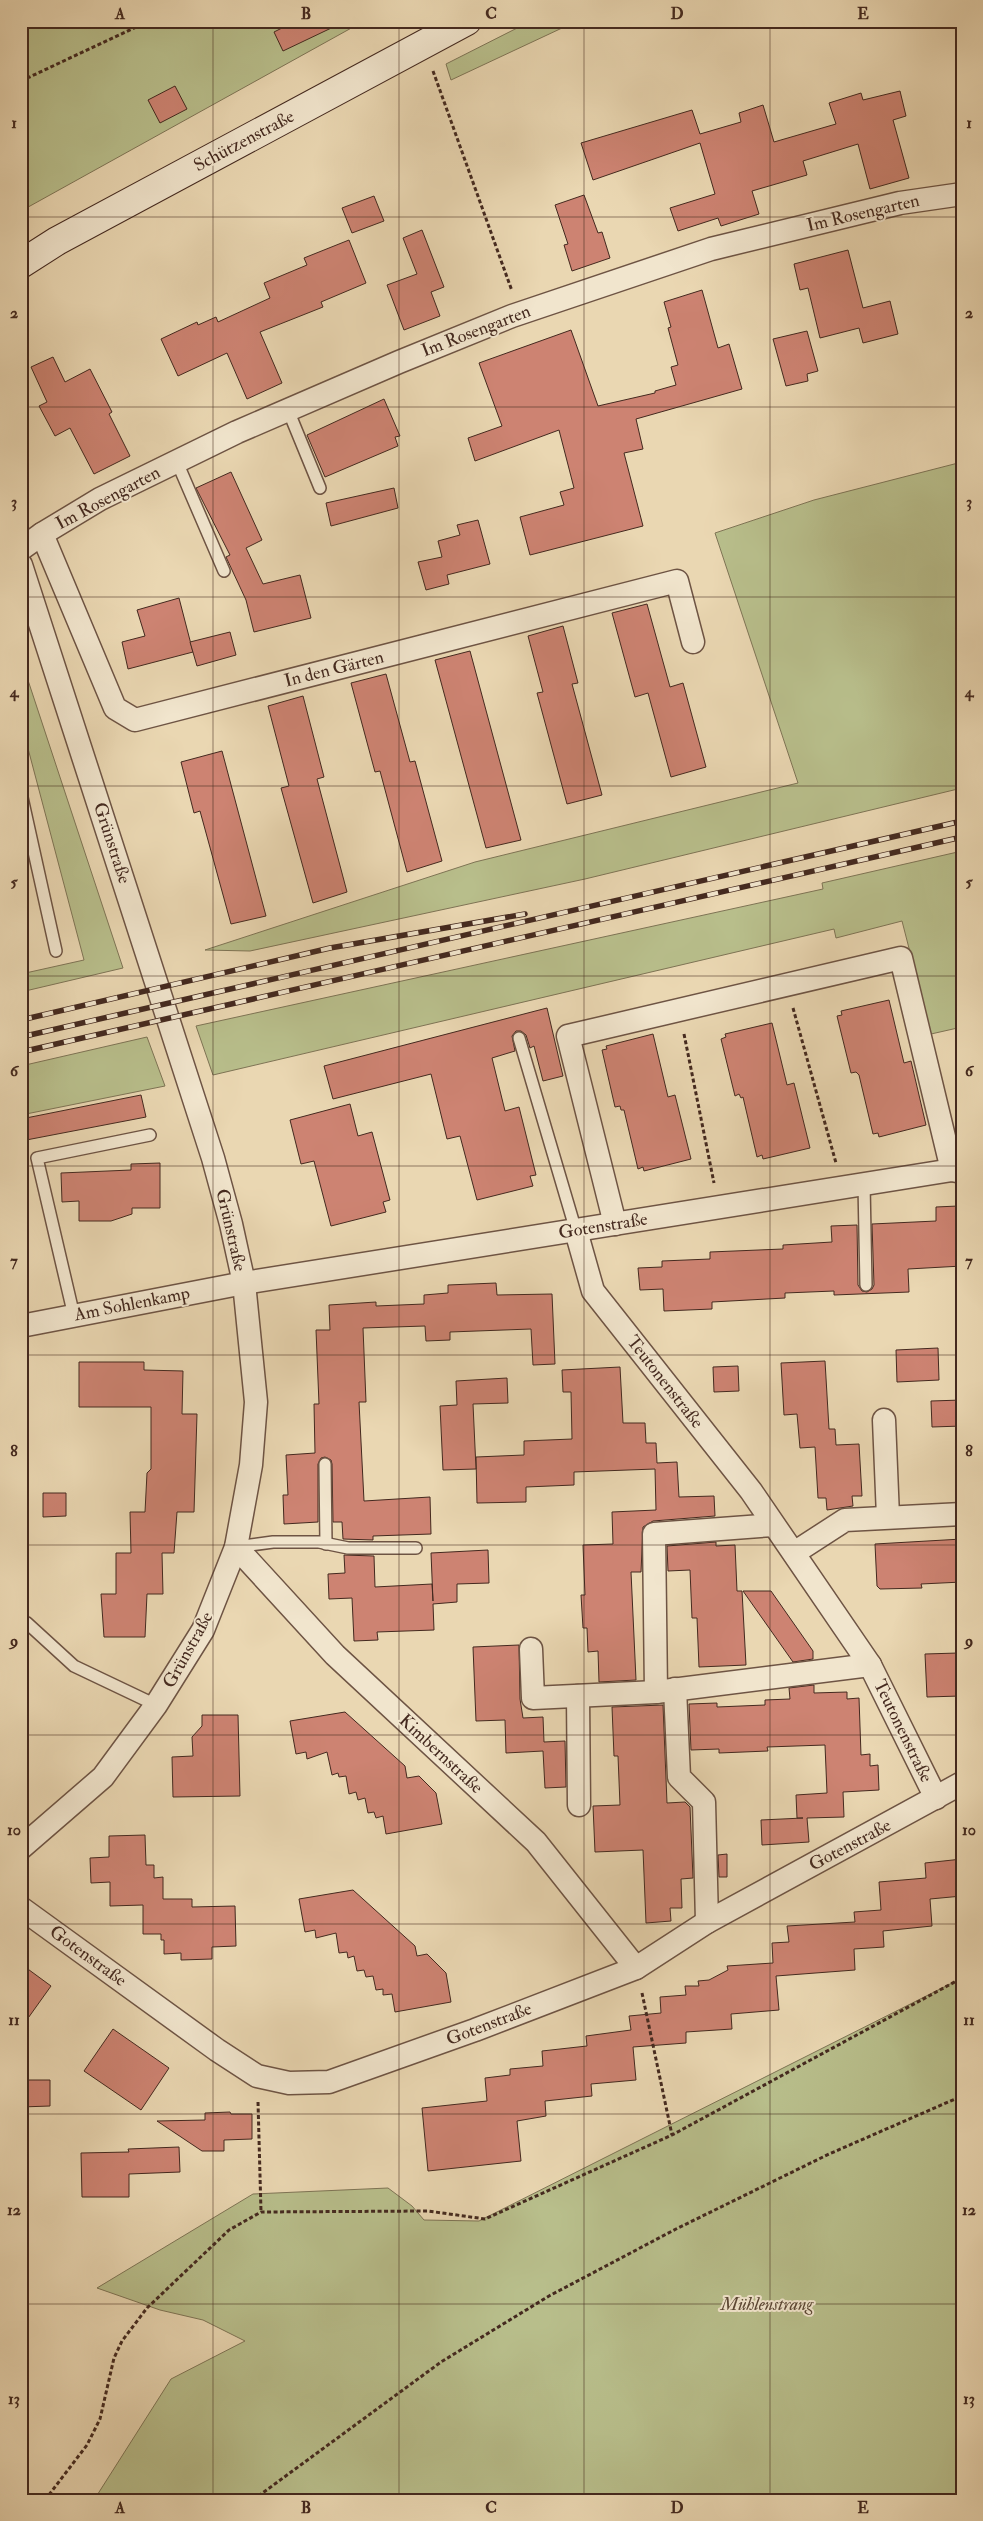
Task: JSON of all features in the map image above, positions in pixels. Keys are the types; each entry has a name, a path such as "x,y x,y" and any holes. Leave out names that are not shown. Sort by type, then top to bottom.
{"main road":[{"name":"Schützenstraße","path":"21,264 57,242 462,23"}],"street":[{"name":"Im Rosengarten","path":"21,549 100,499 177,462 288,410 520,313 711,249 900,203 962,194"},
{"name":"In den Gärten","path":"42,534 115,708 135,720 677,581 693,642"},
{"name":"Grünstraße","path":"21,565 202,1120 231,1224 244,1284 256,1402 251,1465 236,1547 203,1630 156,1705 103,1777 21,1848"},
{"path":"614,1224 568,1036 900,958 957,1171"},
{"name":"Gotenstraße","path":"244,1284 957,1171"},
{"name":"Teutonenstraße","path":"576,1231 593,1291 751,1491 870,1664 936,1798"},
{"name":"Am Sohlenkamp","path":"21,1326 244,1284"},
{"path":"884,1420 888,1517"},
{"path":"794,1554 845,1520 962,1514"},
{"path":"707,1922 704,1802 679,1777 666,1690 654,1534 773,1525"},
{"name":"Kimbernstraße","path":"236,1547 335,1655 536,1842 636,1968"},
{"name":"Teutonenstraße","path":"531,1649 533,1698 666,1690 870,1664"},
{"path":"578,1696 579,1805"},
{"name":"Gotenstraße","path":"21,1908 217,2050 257,2076 289,2083 329,2082 475,2030 636,1968 707,1922 962,1783"}],"lane":[{"path":"288,410 320,488"},
{"path":"177,462 224,571"},
{"path":"21,793 56,951"},
{"path":"520,1038 576,1231"},
{"path":"74,1316 37,1158 150,1135"},
{"path":"853,1186 866,1285"},
{"path":"325,1464 326,1544"},
{"path":"236,1547 273,1542 326,1544 348,1548 416,1548"},
{"path":"21,1622 27,1623 74,1666 156,1705"}],"path":[{"path":"21,81 149,21"},
{"path":"423,45 520,313"},
{"path":"787,985 853,1186"},
{"path":"678,1010 719,1208"},
{"path":"636,1968 672,2134"},
{"path":"45,2500 87,2445 100,2419 114,2358 122,2341 147,2308 215,2243 229,2230 260,2212 428,2211 485,2219 672,2134 962,1978"},
{"path":"257,2076 260,2212"},
{"path":"253,2500 441,2362 549,2296 676,2229 821,2158 962,2096"}],"green space":[{"path":"21,21 364,21 21,211"},
{"path":"531,21 577,21 451,80 446,64"},
{"path":"962,462 962,788 585,879 250,951 205,950 475,862 798,783 715,533 814,500"},
{"path":"21,659 123,968 21,992 21,974 84,960 21,722"},
{"path":"962,851 962,1027 931,1034 902,921 836,938 834,929 213,1075 196,1026 823,889 822,883"},
{"path":"147,1037 165,1086 21,1115 21,1066"},
{"name":"Mühlenstrang","path":"962,1978 962,2500 94,2500 171,2379 245,2341 203,2320 160,2310 97,2288 253,2194 388,2188 412,2206 424,2220 479,2221"}],"building":[{"path":"296,21 346,21 283,51 274,32"},
{"path":"175,86 187,109 160,123 148,100"},
{"path":"900,91 906,116 893,120 909,178 870,189 858,144 803,161 807,175 752,191 759,214 721,226 718,218 678,231 670,208 715,194 700,143 593,180 581,143 692,110 700,134 741,122 739,113 763,105 774,142 836,124 829,103 861,93 863,100"},
{"path":"584,195 598,233 602,232 610,258 572,271 564,245 568,244 555,205"},
{"path":"374,196 384,221 352,233 342,208"},
{"path":"422,230 444,287 431,292 440,316 404,330 387,285 417,274 403,238"},
{"path":"349,240 366,283 321,302 323,307 260,332 282,383 247,399 227,353 178,376 161,339 197,322 198,325 216,317 218,322 270,298 264,283 307,265 304,258"},
{"path":"848,250 863,308 890,301 898,334 863,343 859,328 820,338 808,288 800,290 794,264"},
{"path":"702,290 718,348 729,344 742,389 636,419 643,449 624,453 643,526 530,555 520,517 564,505 560,492 574,488 559,430 475,461 468,438 502,426 479,363 571,330 598,406 655,393 655,391 676,385 671,367 678,365 668,328 671,327 664,302"},
{"path":"807,331 818,371 807,374 808,381 786,386 773,339"},
{"path":"53,357 65,382 90,369 112,412 109,414 130,456 94,474 70,428 55,436 39,406 47,402 31,367"},
{"path":"384,399 400,436 395,437 398,446 325,477 307,435"},
{"path":"231,472 262,540 246,548 263,584 300,575 311,618 254,632 246,600 226,557 230,555 196,488"},
{"path":"394,488 398,508 331,526 326,503"},
{"path":"478,520 490,564 447,575 449,584 426,590 418,562 442,557 438,541 460,535 457,525"},
{"path":"179,598 193,652 128,669 122,642 145,636 137,610"},
{"path":"647,604 670,687 683,683 706,767 671,777 648,693 635,697 612,613"},
{"path":"563,626 578,683 572,684 602,795 567,804 537,693 543,692 528,636"},
{"path":"230,632 236,655 197,666 190,642"},
{"path":"470,651 521,840 486,848 435,660"},
{"path":"386,674 410,762 415,761 442,861 407,872 380,771 375,772 351,683"},
{"path":"303,696 324,777 317,779 347,892 313,903 281,788 289,786 268,706"},
{"path":"222,751 266,916 231,924 200,811 194,813 181,762"},
{"path":"889,1000 904,1063 911,1061 926,1125 879,1137 878,1133 873,1134 859,1075 856,1072 851,1073 837,1016 842,1015 841,1011"},
{"path":"547,1008 563,1076 543,1081 534,1046 530,1048 526,1035 521,1031 516,1031 512,1036 515,1051 492,1058 505,1111 519,1107 536,1175 530,1176 533,1186 477,1200 460,1136 447,1139 431,1074 333,1099 324,1066"},
{"path":"772,1023 787,1085 794,1083 810,1148 763,1159 762,1155 757,1157 743,1097 741,1098 739,1094 735,1096 721,1039 726,1037 725,1034"},
{"path":"653,1034 668,1097 675,1095 691,1159 644,1171 643,1167 638,1169 624,1110 621,1110 620,1106 615,1107 602,1050 607,1049 606,1046"},
{"path":"141,1095 146,1117 21,1141 21,1119"},
{"path":"350,1104 358,1136 372,1132 390,1200 383,1202 386,1212 331,1226 314,1161 301,1164 290,1120"},
{"path":"160,1163 160,1208 132,1208 132,1214 111,1221 79,1221 79,1201 62,1202 61,1173 131,1170 131,1164"},
{"path":"958,1206 958,1217 962,1217 962,1266 908,1269 909,1292 834,1295 834,1291 785,1293 785,1298 712,1302 712,1309 664,1311 663,1289 640,1290 638,1268 662,1267 662,1261 710,1259 710,1252 783,1249 783,1245 832,1242 831,1226 857,1225 858,1285 862,1291 867,1292 874,1285 872,1224 936,1221 936,1207"},
{"path":"496,1283 497,1295 552,1294 555,1364 533,1365 531,1329 450,1332 450,1340 426,1341 425,1326 363,1328 366,1402 359,1402 364,1501 430,1497 431,1534 373,1536 373,1540 343,1539 342,1522 333,1522 332,1464 331,1460 325,1457 321,1458 318,1464 318,1522 284,1524 283,1495 288,1495 286,1455 315,1453 314,1404 319,1404 316,1330 330,1330 329,1305 376,1302 376,1306 424,1304 424,1295 448,1293 448,1285"},
{"path":"938,1348 939,1380 897,1382 896,1350"},
{"path":"825,1361 829,1429 835,1429 836,1445 859,1444 862,1496 852,1496 853,1506 827,1510 826,1498 818,1498 815,1447 800,1448 797,1414 784,1415 781,1363"},
{"path":"79,1362 144,1362 144,1370 183,1371 182,1414 197,1414 194,1512 177,1512 174,1553 162,1553 163,1594 147,1594 145,1637 104,1637 101,1594 116,1594 116,1553 131,1553 130,1512 145,1512 147,1473 151,1469 151,1407 79,1407"},
{"path":"738,1366 739,1391 714,1392 713,1367"},
{"path":"620,1367 623,1423 645,1423 646,1443 656,1443 657,1463 677,1462 679,1497 714,1496 715,1516 653,1521 643,1527 641,1572 631,1572 636,1680 599,1682 598,1651 588,1652 587,1628 583,1628 581,1595 585,1595 583,1545 613,1544 612,1512 656,1510 655,1469 574,1472 574,1485 526,1487 526,1502 477,1503 476,1457 524,1455 524,1441 572,1439 571,1392 563,1392 562,1370"},
{"path":"507,1378 508,1403 473,1404 476,1469 443,1470 440,1406 457,1405 456,1381"},
{"path":"962,1400 962,1426 932,1427 931,1401"},
{"path":"43,1493 66,1493 66,1516 43,1517"},
{"path":"962,1539 962,1582 921,1584 922,1588 880,1589 877,1586 875,1544"},
{"path":"716,1542 716,1546 735,1545 737,1591 742,1591 746,1665 699,1667 697,1618 692,1618 690,1570 668,1571 667,1546"},
{"path":"488,1550 489,1583 457,1584 457,1602 433,1604 434,1630 377,1632 378,1640 354,1641 352,1598 329,1599 328,1574 345,1573 344,1555 374,1556 375,1587 432,1584 433,1601 431,1553"},
{"path":"743,1591 771,1591 813,1651 813,1659 793,1662"},
{"path":"519,1645 520,1699 523,1718 543,1717 544,1742 565,1741 566,1787 545,1788 543,1751 506,1753 505,1720 476,1721 473,1647"},
{"path":"958,1653 960,1696 927,1697 925,1654"},
{"path":"814,1685 814,1693 847,1692 847,1699 859,1698 861,1755 870,1754 870,1766 878,1765 879,1790 843,1792 844,1817 807,1818 809,1842 762,1845 761,1820 803,1818 797,1818 796,1795 827,1793 825,1745 767,1747 768,1751 719,1753 719,1749 691,1750 689,1704 717,1703 717,1707 765,1705 765,1700 790,1699 789,1688"},
{"path":"663,1705 667,1803 685,1802 690,1807 693,1878 681,1879 682,1908 670,1908 671,1921 646,1923 643,1850 595,1852 593,1806 620,1805 618,1756 614,1756 612,1707"},
{"path":"345,1712 405,1766 407,1778 419,1776 436,1793 442,1824 386,1834 383,1816 376,1818 374,1812 368,1813 365,1798 358,1800 356,1792 349,1794 346,1776 339,1777 338,1773 332,1775 327,1752 307,1759 306,1752 296,1754 290,1721"},
{"path":"202,1715 238,1715 240,1796 173,1797 172,1757 193,1756 192,1737 202,1726"},
{"path":"145,1835 146,1865 154,1865 154,1878 163,1877 163,1899 192,1899 192,1907 235,1906 236,1946 212,1947 212,1959 181,1960 181,1953 164,1954 164,1940 161,1940 161,1934 143,1934 143,1905 110,1906 110,1882 91,1883 90,1858 109,1857 109,1836"},
{"path":"727,1854 727,1877 719,1877 718,1855"},
{"path":"962,1859 962,1896 930,1899 932,1926 883,1931 884,1947 854,1949 855,1970 776,1976 779,2010 731,2014 732,2029 686,2032 686,2043 633,2047 636,2080 591,2084 592,2096 545,2101 546,2116 517,2121 521,2161 428,2171 422,2108 487,2101 485,2078 510,2075 510,2069 543,2066 542,2051 587,2046 586,2036 631,2030 629,2016 661,2013 660,1997 686,1995 685,1986 699,1986 698,1981 709,1980 728,1970 727,1966 773,1963 772,1943 789,1942 787,1926 855,1922 854,1912 881,1910 879,1882 926,1878 925,1863"},
{"path":"353,1890 415,1946 417,1956 427,1954 446,1973 451,2002 395,2012 392,1994 383,1995 383,1989 376,1990 373,1976 366,1977 364,1970 357,1971 354,1956 348,1958 347,1952 339,1953 336,1933 316,1938 315,1930 305,1932 299,1899"},
{"path":"21,1964 51,1986 21,2028"},
{"path":"113,2029 169,2068 141,2110 84,2071"},
{"path":"26,2080 50,2080 50,2106 21,2107 21,2082 26,2082"},
{"path":"230,2112 231,2114 252,2114 252,2139 224,2140 224,2151 202,2151 157,2121 205,2120 205,2113"},
{"path":"179,2147 180,2172 129,2174 129,2197 82,2197 81,2153 129,2152 128,2149"}],"railway":[{"path":"21,1037 962,821"},
{"path":"21,1052 962,837"},
{"path":"21,1020 330,948 525,914"}]}
